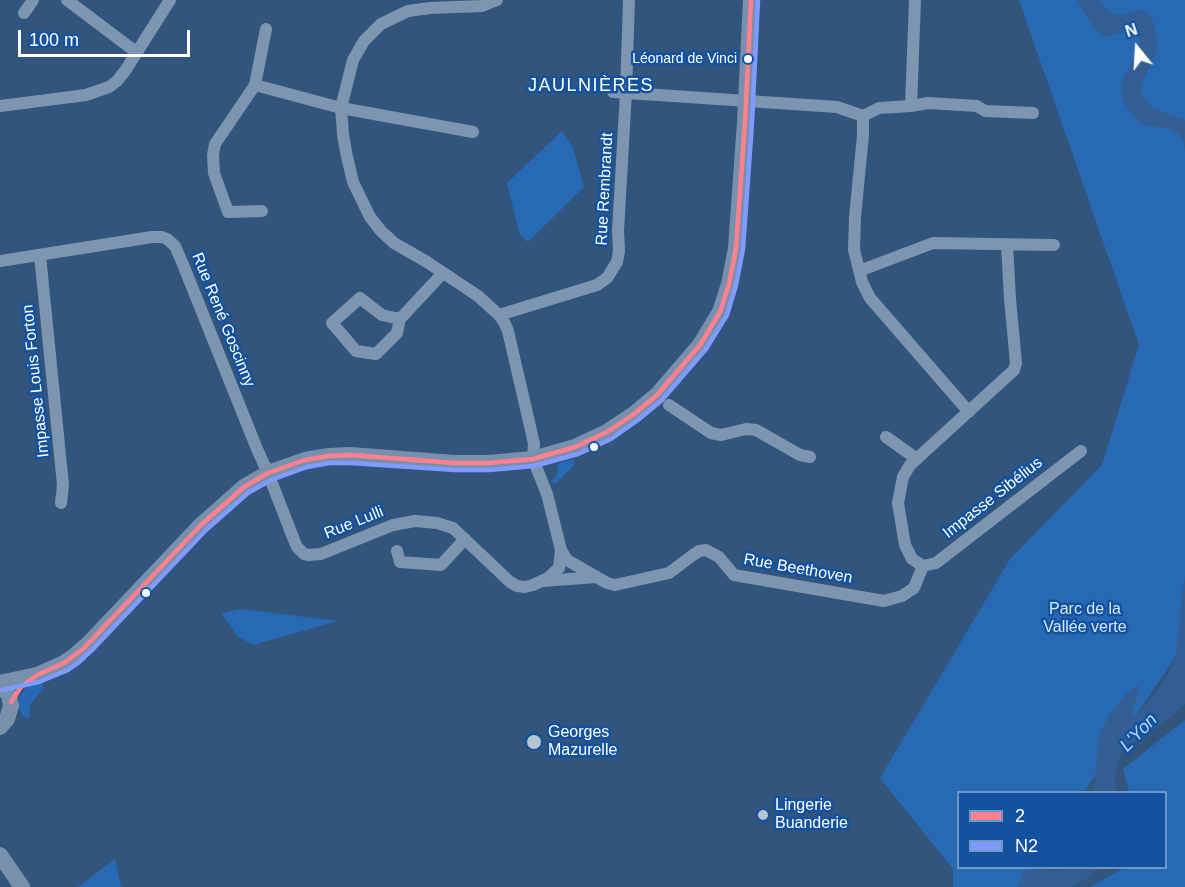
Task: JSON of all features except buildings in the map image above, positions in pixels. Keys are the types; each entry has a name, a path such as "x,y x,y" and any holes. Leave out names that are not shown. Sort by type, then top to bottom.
{"street":[{"path":"24,14 33,0"},
{"path":"67,0 136,52"},
{"path":"0,106 86,94 109,87 125,71 170,0"},
{"path":"497,0 482,6 408,11 381,24 364,41 353,60 341,108 346,152 353,182 370,217 394,243 478,296 499,315 508,331 534,444 533,459 547,494 561,550 559,568 542,581"},
{"name":"Rue Rembrandt","path":"499,315 597,285 607,278 617,261 619,251 620,92 629,0"},
{"path":"0,727 10,713 11,702 9,695 0,684 37,675 64,663 83,649 201,525 244,488 268,473 305,460 340,455 455,463 533,459 575,447 608,432 657,395 700,345 720,312 729,284 736,248 751,0"},
{"path":"911,106 915,0"},
{"path":"262,211 228,212 214,173 213,155 215,144 255,86 266,29"},
{"path":"255,86 341,108 473,132"},
{"path":"620,92 837,107 863,116 879,108 928,103 977,106 985,111 1033,113"},
{"path":"863,116 854,250 862,282 870,298 969,412"},
{"name":"Rue René Goscinny","path":"0,261 153,237 167,239 175,246 268,473"},
{"path":"859,272 933,243 1054,245"},
{"path":"923,566 912,559 905,545 898,503 903,477 910,465 1014,370 1016,363 1007,244"},
{"name":"Impasse Louis Forton","path":"40,255 63,485 61,503"},
{"path":"400,319 382,315 360,298 332,323 356,351 376,354 397,333 400,319 443,273"},
{"path":"669,405 711,433 721,435 746,429 756,430 801,455 810,457"},
{"path":"886,437 917,459"},
{"name":"Impasse Sibélius","path":"923,566 936,563 1081,451"},
{"name":"Rue Lulli","path":"268,473 294,540 301,551 309,555 321,554 393,525 415,521 437,523 453,528 517,586 525,587 542,581"},
{"path":"397,551 400,562 441,565 465,539"},
{"name":"Rue Beethoven","path":"561,550 567,560 607,584 615,585 662,575 676,569 699,551 706,550 719,556 734,575 884,601 902,596 914,588 923,566"},
{"path":"542,581 597,577"},
{"path":"11,702 21,687 37,675"},
{"path":"0,855 22,887"}],"green space":[{"name":"Parc de la Vallée verte","path":"1019,0 1185,0 1185,643 1085,791 957,791 957,869 1051,869 1045,887 953,887 953,869 880,778 1010,559 1102,465 1139,345"},
{"path":"562,131 572,145 584,187 528,242 520,235 507,183"},
{"path":"573,459 575,464 556,483 552,483 558,471 557,464"},
{"path":"241,609 338,621 253,645 237,636 221,613"},
{"path":"41,680 44,688 31,703 29,719 22,715 19,697 35,681"},
{"path":"1185,720 1185,887 1090,887 1122,869 1167,869 1167,791 1129,791 1123,769"},
{"path":"115,859 121,887 78,887"}],"water":[{"path":"1077,0 1099,0 1115,15 1140,10 1151,16 1156,31 1157,52 1144,79 1141,94 1153,108 1185,120 1185,150 1183,139 1178,134 1169,129 1144,125 1134,117 1123,101 1121,86 1140,47 1138,34 1130,29 1112,36 1103,36 1093,27"},
{"name":"L'Yon","path":"1185,578 1185,704 1167,720 1124,750 1117,765 1116,791 1094,791 1098,740 1111,712 1128,692 1138,685 1139,689 1132,713 1133,716 1137,715 1156,693 1170,671 1176,654"},
{"path":"1099,869 1071,887 1017,887 1022,878 1020,875 1027,871"}],"transit line":[{"name":"2","path":"11,702 21,687 37,675 64,663 83,649 201,525 244,487 268,473 305,460 329,456 350,455 455,463 533,459 575,447 607,432 657,395 700,345 720,312 729,284 736,248 751,0"},
{"name":"N2","path":"2,690 39,682 68,670 78,663 206,530 248,493 271,480 307,467 330,463 455,470 534,466 578,454 611,439 662,400 706,349 727,315 736,285 743,249 758,0"}],"place":[{"name":"Léonard de Vinci","path":"748,59"},
{"name":"Georges Mazurelle","path":"534,742"},
{"name":"Lingerie Buanderie","path":"763,815"}],"district":[{"name":"JAULNIÈRES","path":"591,86"}]}
